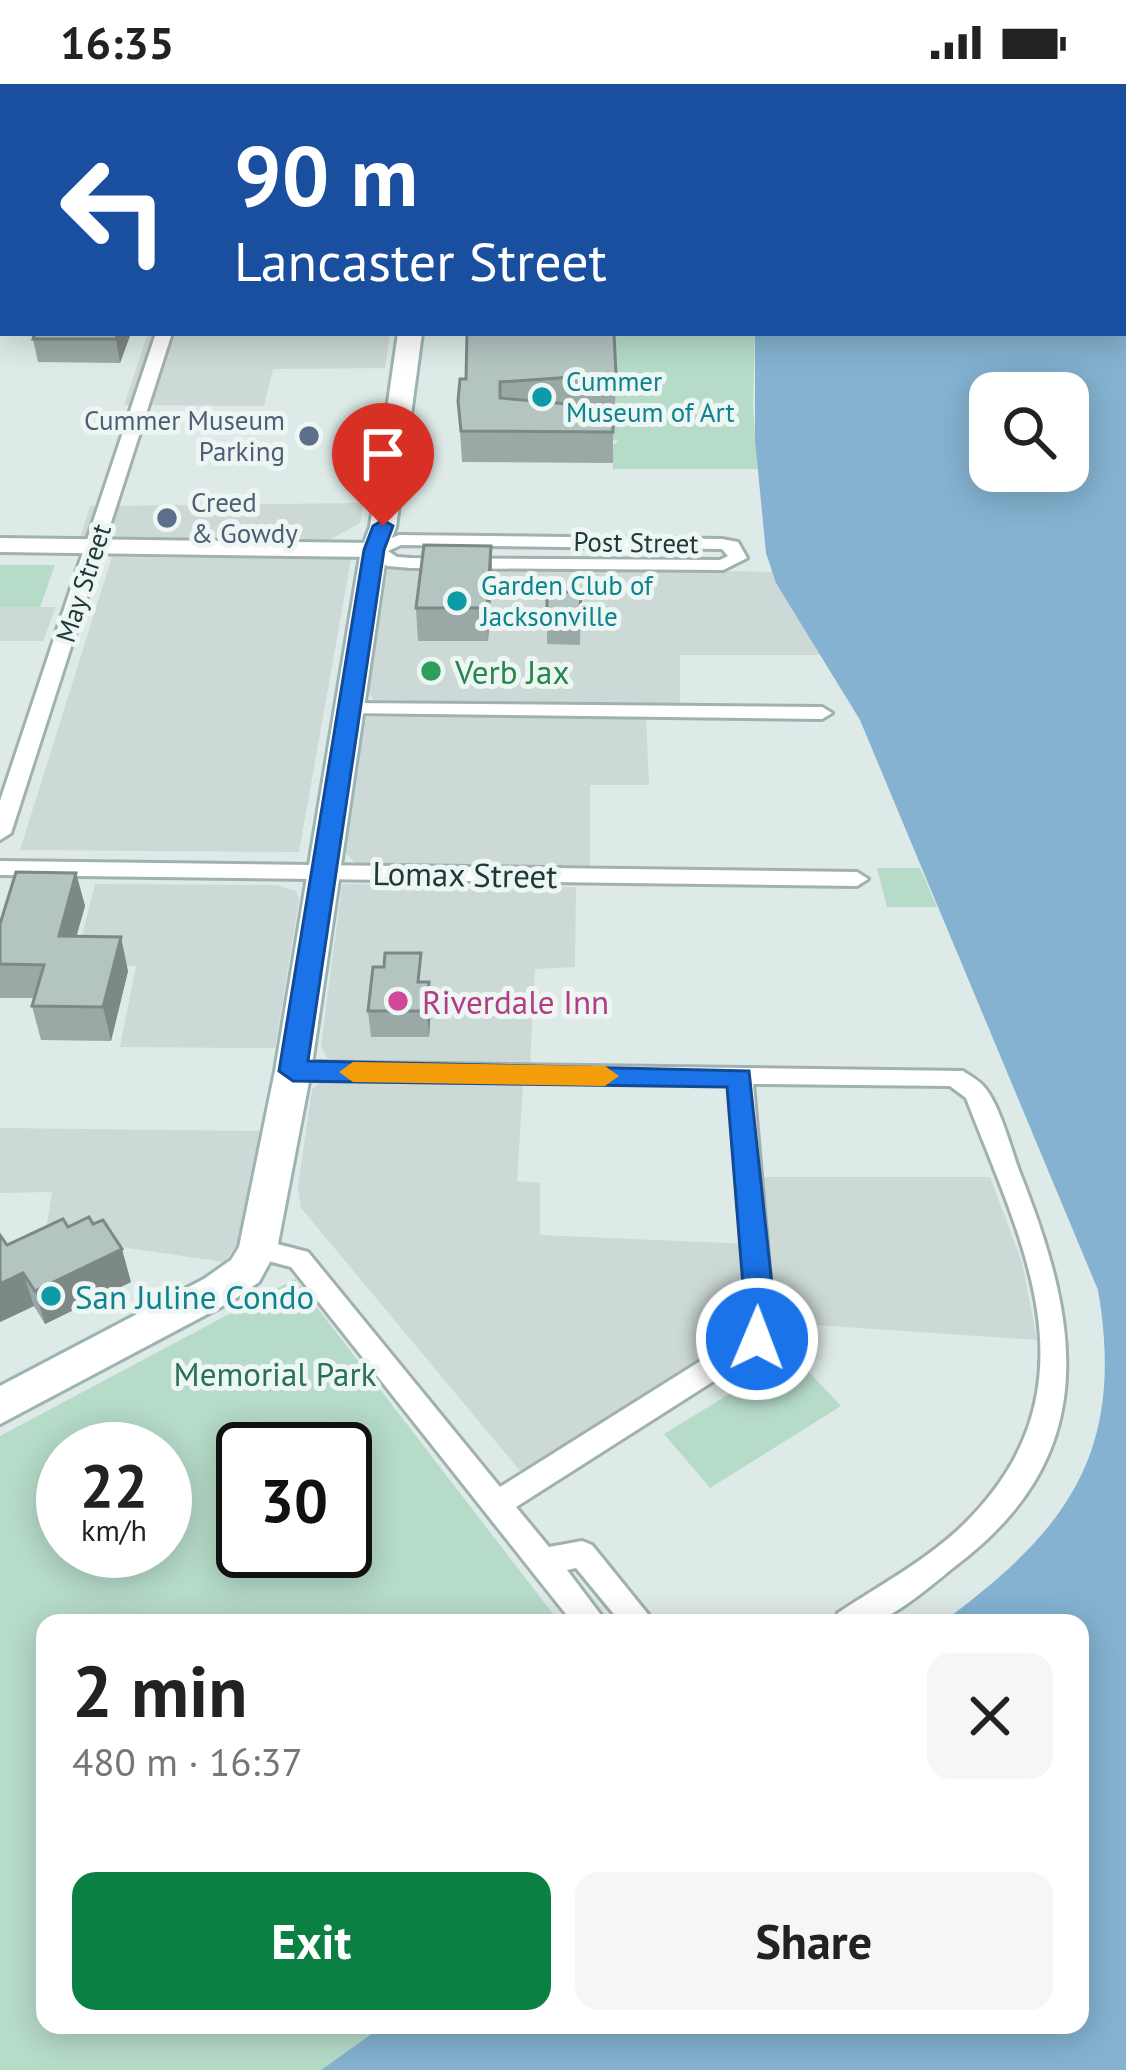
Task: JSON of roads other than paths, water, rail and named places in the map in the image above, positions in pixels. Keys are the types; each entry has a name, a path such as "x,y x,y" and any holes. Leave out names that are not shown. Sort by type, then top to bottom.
{"main road":[{"path":"374,550 366,527 380,420 399,336"},
{"path":"0,1406 232,1282 258,1249 293,1071 410,336"}],"street":[{"name":"May Street","path":"0,833 163,336"},
{"name":"Post Street","path":"0,544 374,550 399,540 710,543 732,546 738,558 723,565 411,563 393,562 374,550"},
{"path":"349,709 822,713"},
{"name":"Lomax Street","path":"0,868 857,879"},
{"path":"293,1071 955,1077 976,1093 1043,1273 1059,1362 1053,1400 1040,1442 1013,1490 984,1524 861,1614"},
{"path":"498,1503 757,1339 761,1323 740,1078"},
{"path":"258,1249 299,1259 585,1614"},
{"path":"543,1561 582,1554 633,1614"}],"water":[{"path":"755,336 1126,336 1126,2070 321,2070 371,2034 1089,2034 1089,1614 953,1614 1023,1555 1077,1483 1094,1443 1103,1398 1098,1290 860,720 776,583 766,553 755,440"}],"place":[{"name":"Cummer Museum of Art","path":"542,397"},
{"name":"Cummer Museum Parking","path":"309,436"},
{"name":"Creed & Gowdy","path":"167,518"},
{"name":"Garden Club of Jacksonville","path":"457,601"},
{"name":"Verb Jax","path":"431,671"},
{"name":"Riverdale Inn","path":"398,1001"},
{"name":"San Juline Condo","path":"51,1296"}],"park label":[{"name":"Memorial Park","path":"275,1373"}]}
